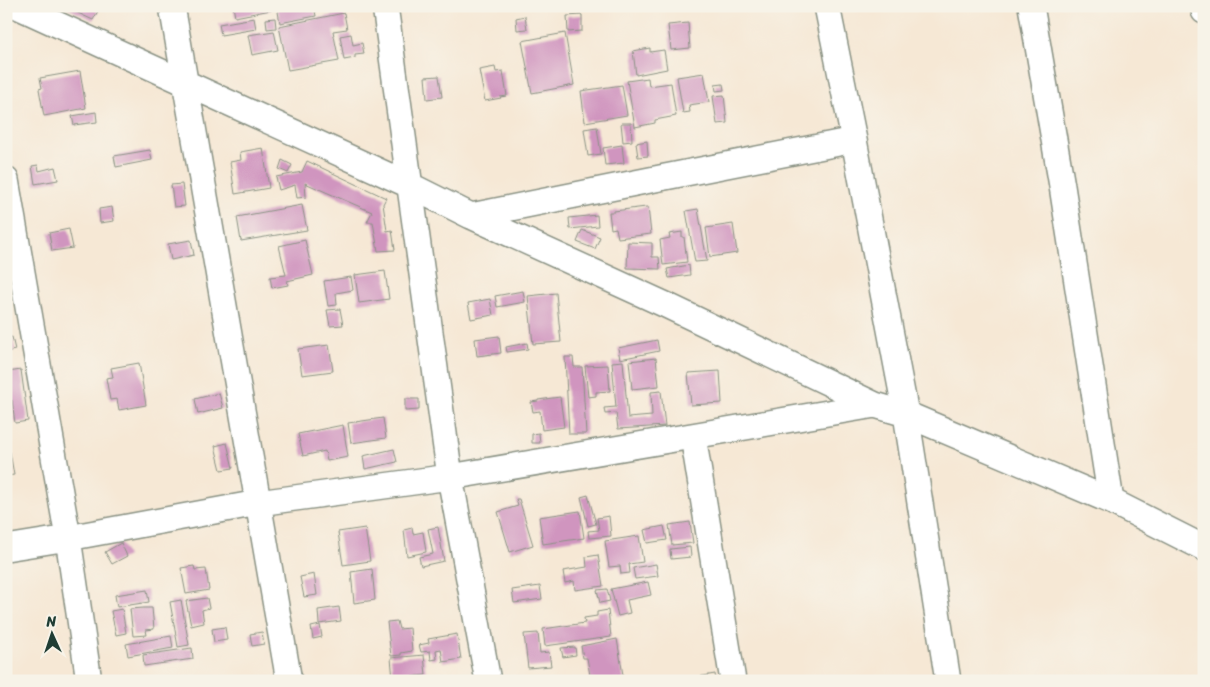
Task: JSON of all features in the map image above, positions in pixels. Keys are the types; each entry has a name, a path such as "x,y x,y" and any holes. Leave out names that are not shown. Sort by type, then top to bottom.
{"street":[{"path":"17,6 409,185 471,216 666,305 875,405 906,414 1111,501 1204,548"},
{"path":"172,6 289,681"},
{"path":"385,6 450,477 488,681"},
{"path":"827,6 906,414 948,681"},
{"path":"1031,6 1062,186 1111,501"},
{"path":"1203,6 1204,10"},
{"path":"471,216 854,140"},
{"path":"6,180 68,538 89,681"},
{"path":"6,548 258,503 450,477 875,405"},
{"path":"693,436 733,681"}],"building":[{"path":"63,6 97,6 95,9 98,11 93,20"},
{"path":"233,6 271,6 271,10 235,17"},
{"path":"277,6 314,6 316,16 280,23"},
{"path":"344,13 347,29 333,31 339,61 288,70 279,26"},
{"path":"582,15 582,31 568,32 567,16"},
{"path":"525,16 527,29 517,30 516,18"},
{"path":"254,18 256,29 221,35 219,24"},
{"path":"275,18 276,28 267,29 266,19"},
{"path":"688,23 690,48 671,50 668,25"},
{"path":"274,31 278,50 252,55 248,35"},
{"path":"565,33 574,85 532,93 522,41"},
{"path":"351,34 353,45 362,43 364,54 355,55 355,58 344,60 340,36"},
{"path":"650,48 650,52 664,50 667,69 636,75 633,51"},
{"path":"495,67 496,72 503,71 507,96 485,101 479,70"},
{"path":"80,71 86,108 44,116 39,89 42,88 40,78"},
{"path":"704,73 709,102 689,105 690,112 683,113 677,77"},
{"path":"439,76 442,97 427,99 425,77"},
{"path":"648,78 649,86 671,83 676,116 655,120 655,123 635,127 627,81"},
{"path":"723,84 724,90 716,91 715,85"},
{"path":"622,85 627,115 585,122 581,91"},
{"path":"724,95 727,123 717,124 713,96"},
{"path":"96,112 97,122 74,125 72,116"},
{"path":"621,123 631,123 632,141 623,142"},
{"path":"597,127 601,154 588,156 584,129"},
{"path":"647,141 648,156 638,157 636,143"},
{"path":"622,145 624,163 605,165 603,148"},
{"path":"263,148 269,188 235,194 230,162 241,160 240,152"},
{"path":"150,150 152,160 116,167 114,156"},
{"path":"282,160 292,165 288,173 279,169"},
{"path":"307,161 386,198 383,204 387,231 392,230 395,250 378,251 373,222 367,222 372,212 305,183 306,197 297,198 295,185 279,190 276,177 302,172"},
{"path":"38,165 39,171 55,167 58,180 35,184 32,166"},
{"path":"182,184 185,206 174,207 171,185"},
{"path":"302,205 307,230 241,241 237,217"},
{"path":"112,207 114,221 100,223 99,209"},
{"path":"648,207 651,234 618,238 616,228 611,229 609,212"},
{"path":"698,209 707,261 695,262 686,211"},
{"path":"597,215 598,226 570,229 569,218"},
{"path":"733,224 737,253 710,257 706,228"},
{"path":"69,229 73,248 52,251 49,233"},
{"path":"582,230 600,237 595,249 577,242"},
{"path":"682,232 687,262 663,265 660,240 670,238 669,234"},
{"path":"191,240 194,255 171,260 168,244"},
{"path":"305,240 313,275 287,281 288,285 272,288 270,277 286,275 279,246"},
{"path":"628,242 652,243 652,257 659,257 660,269 627,268"},
{"path":"689,265 690,275 669,278 667,269"},
{"path":"385,271 389,299 359,303 355,275"},
{"path":"351,277 353,290 336,293 337,305 328,306 324,281"},
{"path":"523,291 525,302 497,307 495,296"},
{"path":"556,293 561,342 533,344 528,296"},
{"path":"490,299 493,315 471,319 468,303"},
{"path":"340,309 343,325 330,326 327,310"},
{"path":"499,336 501,353 477,356 475,339"},
{"path":"12,337 15,350 6,352 6,338"},
{"path":"657,340 659,351 620,359 618,348"},
{"path":"527,343 528,349 507,352 506,347"},
{"path":"329,345 333,371 302,375 298,349"},
{"path":"565,357 573,357 574,367 582,367 586,434 569,434"},
{"path":"656,358 659,386 632,389 629,361"},
{"path":"623,361 628,418 652,416 651,392 661,391 665,426 618,429 616,413 605,414 604,408 616,407 612,362"},
{"path":"139,363 146,405 119,410 117,399 110,400 106,378 113,377 111,368"},
{"path":"608,365 610,391 596,392 596,396 588,397 585,366"},
{"path":"21,370 28,421 15,423 12,400 6,401 6,379 9,378 8,372"},
{"path":"720,371 722,403 691,405 688,373"},
{"path":"219,393 223,408 198,414 195,399"},
{"path":"560,397 564,427 542,430 540,411 533,412 531,402"},
{"path":"405,399 419,399 419,410 405,411"},
{"path":"383,418 386,438 351,443 348,423"},
{"path":"343,425 348,457 327,461 325,451 303,456 298,434"},
{"path":"539,433 540,443 532,443 532,434"},
{"path":"227,443 233,468 221,470 215,446"},
{"path":"394,449 397,462 365,469 363,456"},
{"path":"10,452 14,475 6,476 6,453"},
{"path":"588,495 596,524 588,526 581,497"},
{"path":"516,499 519,499 533,545 510,552 498,512 518,506"},
{"path":"580,511 584,538 543,544 539,517"},
{"path":"609,516 611,536 589,538 588,531 599,530 597,518"},
{"path":"690,522 693,543 672,545 669,525"},
{"path":"664,526 667,540 647,543 644,530"},
{"path":"438,527 444,561 421,566 419,557 433,554 428,529"},
{"path":"365,528 370,561 343,565 338,532"},
{"path":"412,528 413,534 423,532 426,552 407,556 404,530"},
{"path":"639,536 643,562 629,564 630,573 621,574 620,566 609,567 605,541"},
{"path":"121,543 127,556 112,564 105,552"},
{"path":"690,547 691,557 671,559 670,549"},
{"path":"598,555 603,586 575,590 574,581 565,583 563,571 587,567 586,557"},
{"path":"656,564 658,576 635,579 633,568"},
{"path":"194,566 195,570 206,569 209,590 186,594 181,568"},
{"path":"372,569 375,600 354,603 351,572"},
{"path":"314,574 317,595 304,597 300,577"},
{"path":"648,582 651,595 627,600 630,613 618,616 611,589"},
{"path":"540,586 542,599 514,603 512,590"},
{"path":"607,589 610,601 600,603 597,590"},
{"path":"147,590 149,602 117,607 115,595"},
{"path":"207,598 209,608 202,610 204,623 191,626 186,601"},
{"path":"181,600 189,645 178,647 170,602"},
{"path":"339,607 341,621 319,624 318,610"},
{"path":"152,608 154,629 146,630 147,635 133,636 130,609"},
{"path":"122,609 126,633 116,635 111,611"},
{"path":"608,610 611,637 545,646 543,629 585,623 584,618 597,616 597,612"},
{"path":"397,621 399,629 410,628 412,651 391,656 387,622"},
{"path":"320,625 322,637 313,639 311,627"},
{"path":"225,627 227,640 214,642 212,629"},
{"path":"262,632 264,644 252,646 250,634"},
{"path":"538,633 540,653 549,652 551,666 528,668 524,634"},
{"path":"457,634 461,659 443,662 441,649 436,650 437,659 431,660 430,651 421,652 419,645 429,643 428,639"},
{"path":"171,636 173,648 128,656 126,644"},
{"path":"617,639 624,681 591,681 587,658 583,658 581,646"},
{"path":"575,647 576,655 563,657 561,648"},
{"path":"192,648 193,659 144,666 143,655"},
{"path":"424,655 426,675 393,679 391,658"},
{"path":"715,674 716,681 692,681 691,678"}]}
